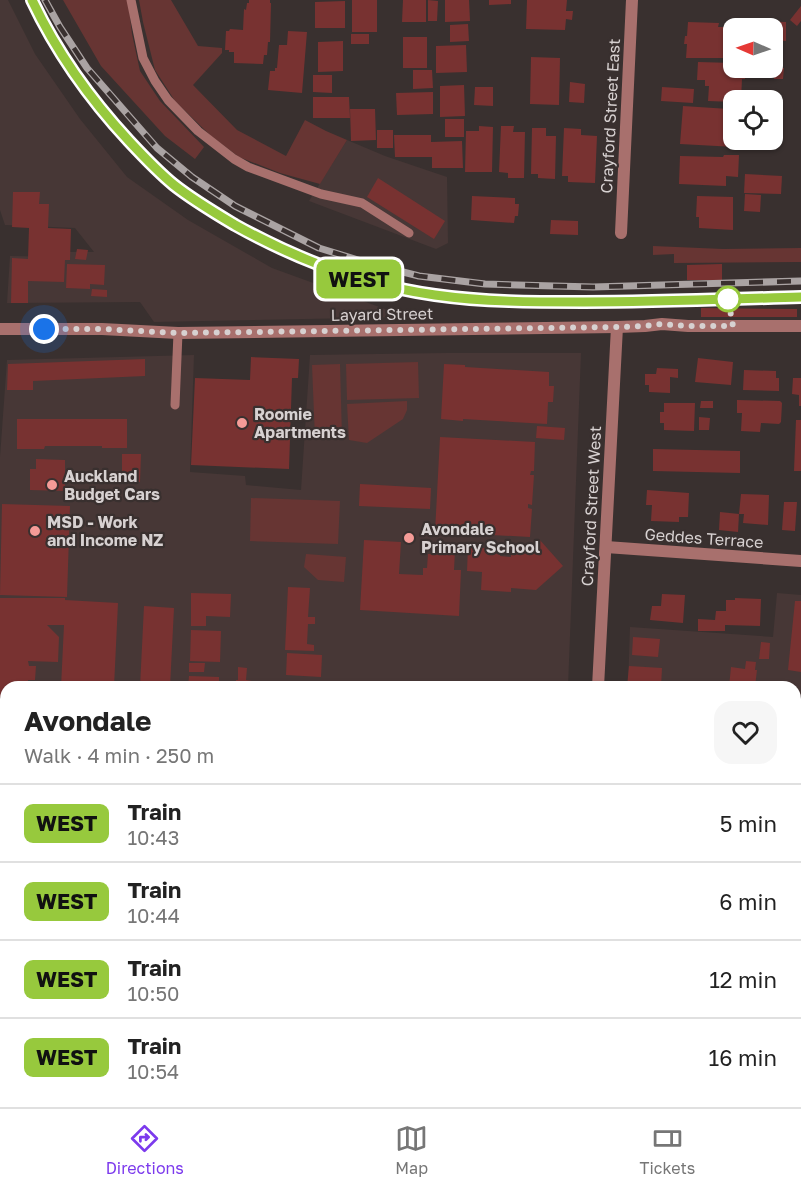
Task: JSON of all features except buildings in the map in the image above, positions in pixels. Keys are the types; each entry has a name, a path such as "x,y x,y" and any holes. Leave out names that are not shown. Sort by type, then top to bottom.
{"street":[{"name":"Crayford Street East","path":"621,233 632,0"},
{"name":"Layard Street","path":"0,329 102,329 178,333 617,327 662,324 801,326"},
{"name":"Crayford Street West","path":"598,681 617,327"},
{"name":"Geddes Terrace","path":"606,548 801,561"}],"lane":[{"path":"131,0 143,58 168,100 198,131 248,167 321,194 362,203 410,233"},
{"path":"175,405 178,333"}],"shaded area":[{"path":"0,0 8,0 35,54 80,119 127,177 188,220 272,268 407,317 154,322 140,302 7,303 10,256 67,257 68,252 94,252 75,228 5,225 0,210"},
{"path":"63,0 128,0 140,71 160,101 204,147 195,159 165,136 101,66"},
{"path":"139,0 171,0 198,46 222,48 222,53 193,85 237,130 286,156 305,120 347,140 320,184 280,173 239,157 211,136 175,101 155,70"},
{"path":"347,140 385,156 447,177 448,243 436,249 309,201"},
{"path":"653,246 723,249 801,248 801,262 674,263 674,254 653,255"},
{"path":"581,353 568,681 0,681 0,457 7,360 194,355 190,472 245,476 246,485 301,490 310,355"},
{"path":"418,362 419,398 347,400 346,364"},
{"path":"340,364 342,437 315,438 312,365"},
{"path":"407,401 407,410 403,419 367,443 349,440 347,404"},
{"path":"251,498 340,501 338,544 250,541"},
{"path":"306,554 346,557 344,582 318,580 304,567"},
{"path":"777,593 801,595 801,681 628,681 630,627 773,637"}],"railway":[{"path":"32,0 52,38 87,92 114,125 156,169 181,191 227,220 307,260 357,278 408,291 484,300 583,302 801,297"},
{"path":"45,0 87,68 157,148 192,177 235,206 319,248 419,276 485,284 593,287 801,281"}],"train":[{"name":"WEST","path":"32,0 64,60 105,116 174,185 256,237 329,269 366,282 394,288 435,295 526,303 801,297"}],"place":[{"name":"Roomie Apartments","path":"242,423"},
{"name":"Auckland Budget Cars","path":"52,485"},
{"name":"MSD - Work and Income NZ","path":"35,531"},
{"name":"Avondale Primary School","path":"409,538"}],"route":[{"path":"44,329 178,333 617,327 662,324 733,326 728,299"}]}
